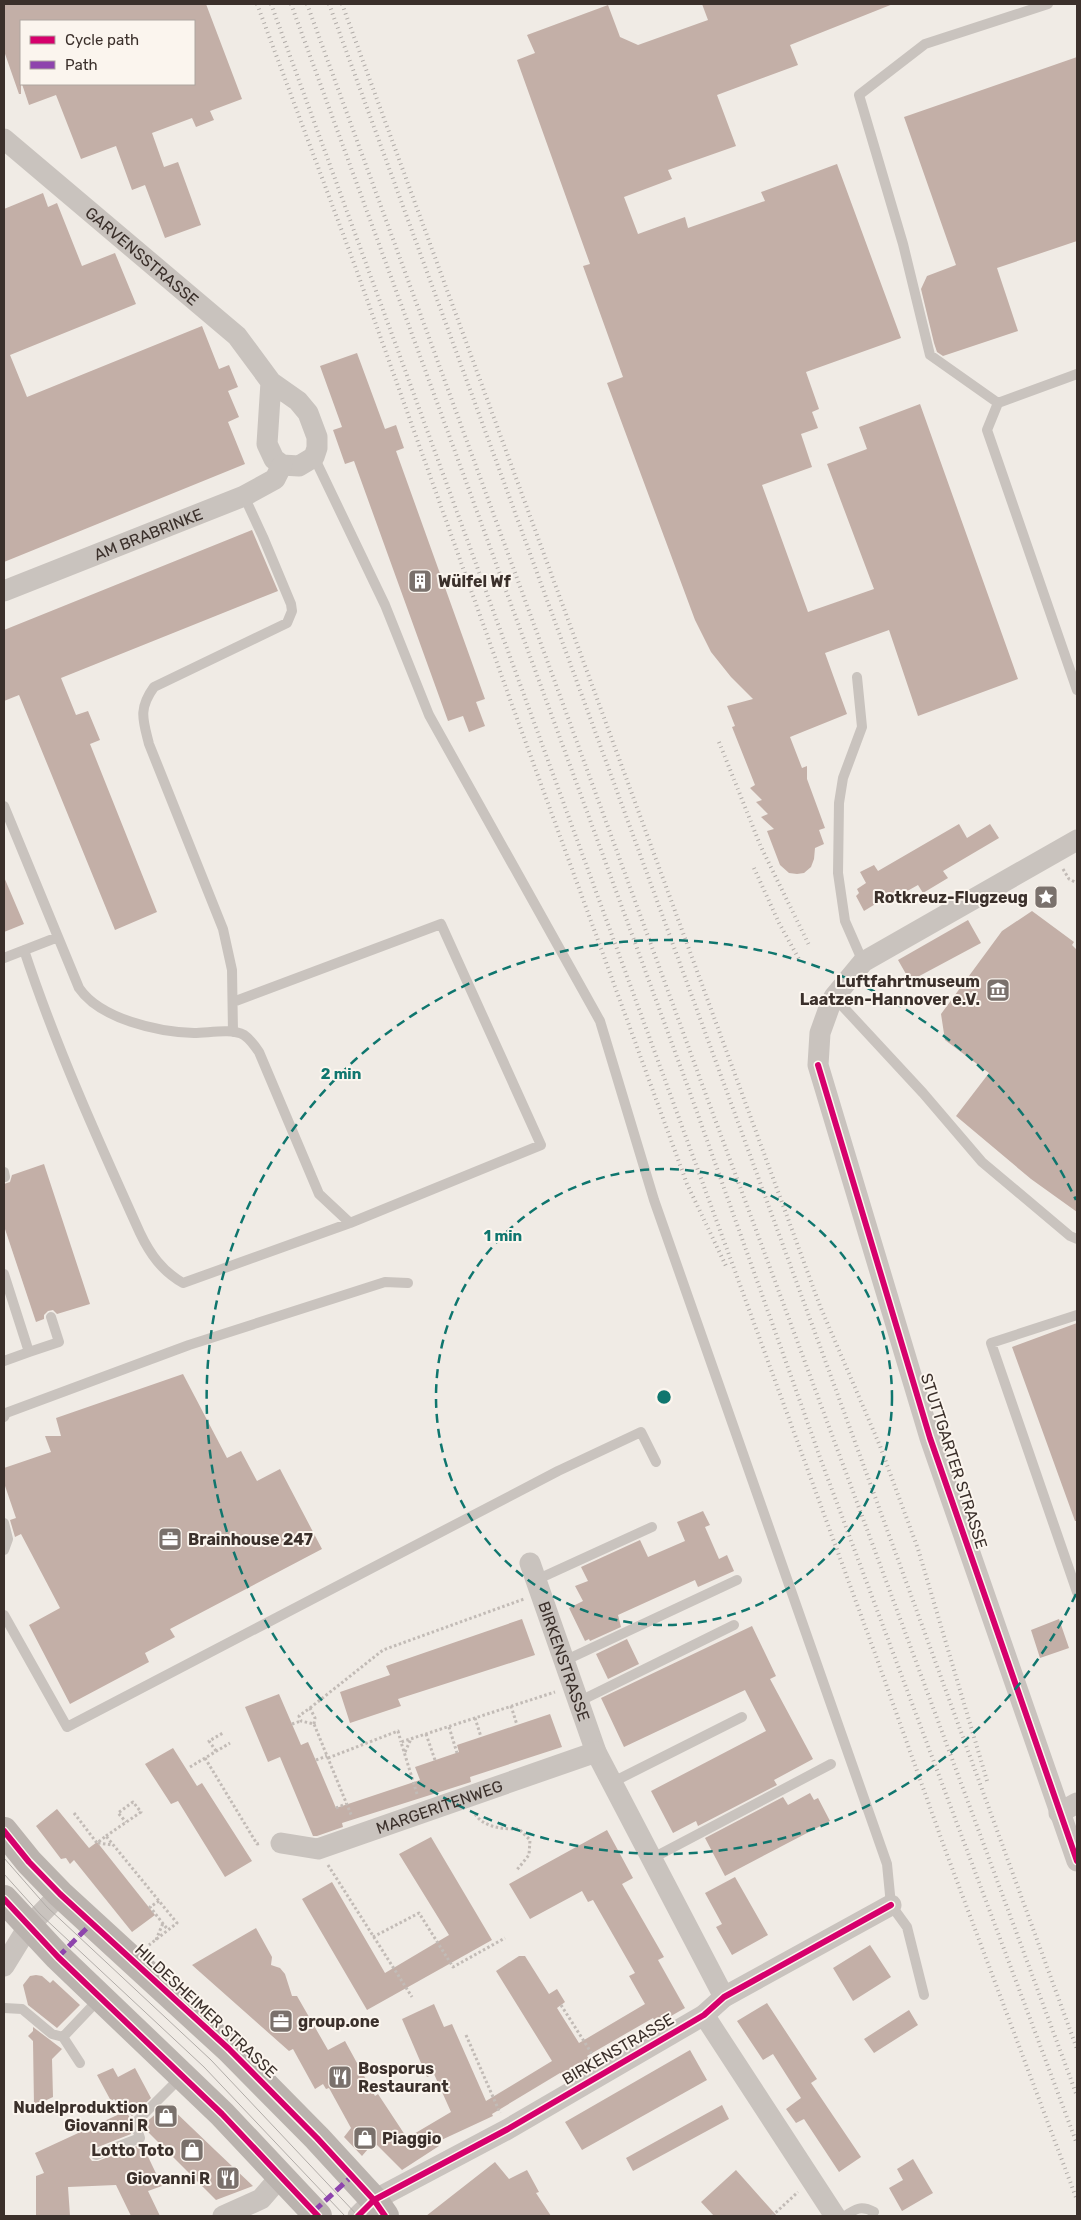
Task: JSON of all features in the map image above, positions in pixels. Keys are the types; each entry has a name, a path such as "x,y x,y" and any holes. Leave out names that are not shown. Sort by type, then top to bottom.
{"main road":[{"name":"HILDESHEIMER STRASSE","path":"4,1831 29,1862 60,1894 229,2049 317,2138 372,2211"},
{"path":"4,1899 28,1927 182,2076 318,2216"}],"street":[{"name":"GARVENSSTRASSE","path":"4,139 237,336 271,382 298,401 308,413 317,436 317,448 314,458"},
{"path":"271,382 267,444 274,459 282,465 299,466 314,458"},
{"name":"AM BRABRINKE","path":"4,591 244,496 275,479 282,465"},
{"path":"834,997 862,962 1077,840"},
{"name":"STUTTGARTER STRASSE","path":"834,997 820,1032 818,1065 930,1438 1068,1808 1077,1861"},
{"name":"BIRKENSTRASSE","path":"535,1579 596,1752 650,1859 724,1997"},
{"name":"MARGERITENWEG","path":"281,1843 318,1849 596,1752"},
{"path":"4,1966 28,1927 60,1894"},
{"name":"BIRKENSTRASSE","path":"372,2211 704,2015 724,1997 891,1905"},
{"path":"704,2015 835,2216"},
{"path":"223,2216 261,2199 281,2176"}],"lane":[{"path":"998,404 930,354 903,244 859,95 925,44 1048,4"},
{"path":"1077,374 998,404 987,430 1077,690"},
{"path":"314,458 385,605 429,715 600,1021 654,1200 887,1864 891,1905 907,1927 924,1995"},
{"path":"233,1032 232,970 223,929 149,744 142,720 143,707 154,687 287,623 292,611 291,604 244,496"},
{"path":"857,677 862,727 843,778 839,803 838,873 845,921 862,962"},
{"path":"4,806 79,988 87,1000 128,1021 191,1032 233,1032 243,1035 260,1052 319,1194 350,1223"},
{"path":"24,950 46,1017 78,1097 150,1253 168,1275 183,1283 350,1223 541,1145 442,924 233,1002"},
{"path":"4,958 58,937"},
{"path":"834,997 923,1093 982,1162 1070,1236 1077,1239"},
{"path":"4,1274 29,1352"},
{"path":"4,1417 6,1413 189,1345 385,1282 408,1283"},
{"path":"1077,1315 991,1343 1077,1592"},
{"path":"4,1361 59,1342 51,1316"},
{"path":"4,1615 67,1727 558,1471 641,1432 656,1462"},
{"path":"4,1524 8,1539 4,1550"},
{"path":"535,1579 652,1528"},
{"path":"564,1661 737,1580"},
{"path":"575,1694 734,1625"},
{"path":"611,1783 742,1717"},
{"path":"650,1859 831,1764"},
{"path":"63,2037 101,1998"},
{"path":"4,2008 22,2009 52,2034 63,2037 80,2063"},
{"path":"96,2155 140,2138 136,2123 182,2076"},
{"path":"844,2216 856,2208 866,2208 874,2212"}],"path":[{"path":"301,1721 299,1716 383,1650 535,1579"},
{"path":"401,1742 511,1706 575,1694"},
{"path":"511,1706 517,1725"},
{"path":"310,1708 315,1718 314,1724 359,1835"},
{"path":"475,1718 481,1737"},
{"path":"292,1724 301,1721 314,1724"},
{"path":"449,1727 457,1753"},
{"path":"316,1760 398,1731 423,1812"},
{"path":"216,1751 209,1741 223,1733"},
{"path":"426,1734 435,1760"},
{"path":"404,1752 412,1739"},
{"path":"190,1767 230,1743"},
{"path":"205,1758 258,1844 281,1843"},
{"path":"465,1797 479,1820 501,1829 519,1829 530,1840 530,1855 516,1871"},
{"path":"98,1843 141,1812 134,1802 118,1813 126,1822"},
{"path":"336,1808 346,1804"},
{"path":"74,1813 98,1843 114,1844"},
{"path":"106,1836 176,1923 131,1959"},
{"path":"318,1849 412,1997"},
{"path":"159,1901 150,1907 168,1930"},
{"path":"373,1937 419,1912 452,1966 505,1938"},
{"path":"156,1940 163,1923"},
{"path":"561,2005 603,2073"},
{"path":"466,2035 508,2129"},
{"path":"772,2216 811,2180"}],"building":[{"path":"4,4 206,4 242,99 210,111 214,120 196,127 192,118 152,133 164,167 178,162 201,225 165,238 145,185 132,190 116,146 81,159 56,95 29,105 22,85 195,85 195,20 20,20 21,94 19,94 4,51"},
{"path":"702,4 893,4 790,45 798,65 717,95 736,146 668,170 672,179 624,197 638,234 685,217 688,228 765,201 761,192 837,164 901,338 806,372 819,409 812,412 818,428 801,434 812,467 762,485 808,612 874,589 827,464 867,449 859,427 920,404 1018,679 918,716 889,630 825,653 847,714 790,737 802,768 807,766 807,779 825,828 819,830 824,844 815,848 811,867 804,873 797,874 789,873 780,865 767,831 774,829 761,817 768,814 756,802 762,800 750,788 755,785 732,727 735,726 727,706 753,699 731,677 711,652 695,620 607,383 623,377 583,266 590,264 517,60 535,53 527,35 608,5 620,37 638,45 708,20"},
{"path":"1077,57 1077,241 997,268 1018,331 943,356 937,352 934,343 921,289 927,276 956,265 904,117"},
{"path":"43,193 48,207 57,203 82,266 115,253 136,304 10,355 27,397 202,326 219,369 229,365 238,387 228,391 239,417 228,422 245,464 4,562 4,209"},
{"name":"Wülfel Wf","path":"357,353 385,429 396,425 404,448 396,451 485,699 476,702 485,726 469,732 463,716 448,721 354,461 345,464 333,430 342,427 320,366"},
{"path":"252,530 278,591 61,678 76,715 88,711 100,740 90,744 157,912 115,930 19,695 4,701 4,630"},
{"path":"959,824 967,838 990,824 999,838 943,871 948,878 923,893 918,885 893,899 890,895 864,911 856,896 859,893 857,889 866,883 860,872 874,865 878,871"},
{"path":"4,877 24,924 4,932"},
{"path":"1032,911 1074,942 1072,945 1077,950 1077,1212 1031,1179 956,1116 989,1073 945,1040 941,1014 1002,931"},
{"path":"968,920 981,943 910,981 898,960"},
{"path":"44,1164 90,1304 57,1314 53,1310 48,1311 44,1315 44,1319 36,1322 4,1226 4,1184 10,1182 12,1175"},
{"path":"1077,1323 1077,1521 1075,1521 1012,1347"},
{"name":"Brainhouse 247","path":"183,1374 227,1458 241,1451 257,1481 280,1469 322,1549 170,1629 175,1637 145,1653 149,1662 70,1704 29,1625 60,1608 21,1534 15,1537 10,1520 16,1518 4,1483 4,1468 51,1452 45,1436 61,1436 56,1418"},
{"path":"703,1511 710,1525 705,1527 719,1559 727,1555 734,1571 698,1587 695,1580 618,1615 621,1627 590,1641 589,1639 585,1641 569,1608 583,1601 575,1586 588,1581 581,1567 640,1540 648,1557 685,1541 677,1522"},
{"path":"522,1619 535,1655 398,1699 401,1706 350,1723 340,1692 390,1675 386,1666"},
{"path":"1059,1619 1069,1648 1040,1658 1031,1630"},
{"path":"752,1626 776,1676 770,1679 813,1759 774,1780 777,1785 698,1826 696,1821 673,1833 651,1791 766,1731 745,1690 624,1747 601,1698"},
{"path":"627,1639 639,1664 608,1679 596,1654"},
{"path":"279,1694 301,1745 308,1742 336,1808 420,1780 415,1767 459,1752 457,1745 550,1714 562,1747 470,1777 471,1782 342,1823 343,1827 313,1836 280,1757 268,1762 245,1707"},
{"path":"173,1748 197,1786 202,1783 252,1861 225,1877 178,1801 171,1804 145,1764"},
{"path":"810,1793 814,1800 818,1798 830,1821 725,1876 705,1838 783,1797 788,1805"},
{"path":"57,1809 89,1848 97,1842 155,1915 132,1932 74,1860 70,1864 66,1858 61,1859 36,1826"},
{"path":"607,1830 633,1878 622,1884 664,1957 658,1960 685,2008 657,2024 653,2018 587,2056 590,2060 562,2077 560,2073 492,2114 493,2116 437,2142 439,2146 402,2170 374,2142 362,2156 344,2137 351,2128 329,2088 326,2089 323,2084 315,2089 293,2049 289,2051 192,1965 256,1928 272,1957 271,1965 280,1968 285,1974 292,1996 297,1996 328,2050 345,2041 375,2096 378,2094 407,2138 451,2112 434,2074 427,2077 402,2019 434,2004 444,2027 452,2024 486,2101 552,2061 496,1971 519,1956 525,1956 549,1994 557,1989 565,2002 557,2008 579,2043 645,2004 629,1976 635,1973 593,1900 588,1902 582,1891 530,1919 509,1884"},
{"path":"431,1837 492,1940 367,2010 302,1899 332,1882 385,1973 449,1935 399,1854"},
{"path":"735,1877 768,1935 732,1955 716,1927 722,1924 705,1893"},
{"path":"870,1945 891,1977 853,2001 833,1968"},
{"path":"30,1976 42,1976 50,1983 53,1980 80,2005 57,2028 28,2005 23,1985"},
{"path":"767,2003 817,2079 811,2083 861,2157 839,2172 804,2119 796,2123 786,2109 801,2098 773,2054 763,2060 737,2021"},
{"path":"909,2010 918,2025 874,2053 864,2039"},
{"path":"33,2027 62,2049 52,2059 53,2097 34,2106 33,2041 28,2036 33,2031"},
{"path":"690,2050 707,2080 582,2150 565,2122"},
{"path":"113,2068 118,2077 135,2068 151,2098 132,2116 114,2099 111,2101 97,2075"},
{"path":"167,2104 253,2186 216,2200 144,2128 143,2125"},
{"path":"722,2105 729,2119 633,2171 626,2158"},
{"path":"126,2111 130,2118 128,2125 131,2134 93,2149 89,2157 92,2161 98,2161 142,2144 162,2186 148,2191 160,2216 131,2216 116,2185 68,2187 70,2216 36,2216 36,2176 44,2173 35,2153"},
{"path":"913,2159 933,2193 902,2211 889,2188 903,2180 897,2169"},
{"path":"495,2162 509,2179 527,2170 539,2192 536,2193 551,2216 426,2216"},
{"path":"736,2170 777,2216 714,2216 701,2202"}],"tram line":[{"path":"4,1858 47,1907 211,2060 358,2216"},
{"path":"4,1874 40,1914 204,2067 345,2216"}],"railway":[{"path":"257,4 355,266 511,702 687,1184 726,1266"},
{"path":"271,4 946,1852 1077,2200"},
{"path":"291,4 693,1101 822,1463 1077,2144"},
{"path":"307,4 706,1095 1077,2096"},
{"path":"329,4 1077,2049"},
{"path":"342,4 820,1306 880,1446 918,1549 988,1784"},
{"path":"719,742 761,847 809,945"},
{"path":"754,868 779,923 800,961"}],"marked path":[{"path":"58,1957 92,1923"},
{"path":"314,2211 351,2177"}],"cycle path":[{"path":"818,1065 930,1438 1077,1861"},
{"path":"4,1831 29,1862 60,1894 229,2049 317,2138 374,2200 385,2216"},
{"path":"4,1899 58,1957 222,2114 318,2216"},
{"path":"358,2216 374,2200 508,2129 704,2015 724,1997 891,1905"}],"place":[{"name":"Wülfel Wf","path":"420,581"},
{"name":"Rotkreuz-Flugzeug","path":"1046,897"},
{"name":"Luftfahrtmuseum Laatzen-Hannover e.V.","path":"998,990"},
{"name":"Brainhouse 247","path":"170,1539"},
{"name":"group.one","path":"281,2021"},
{"name":"Bosporus Restaurant","path":"340,2077"},
{"name":"Nudelproduktion Giovanni R","path":"166,2116"},
{"name":"Piaggio","path":"365,2138"},
{"name":"Lotto Toto","path":"192,2150"},
{"name":"Giovanni R","path":"228,2178"}]}
